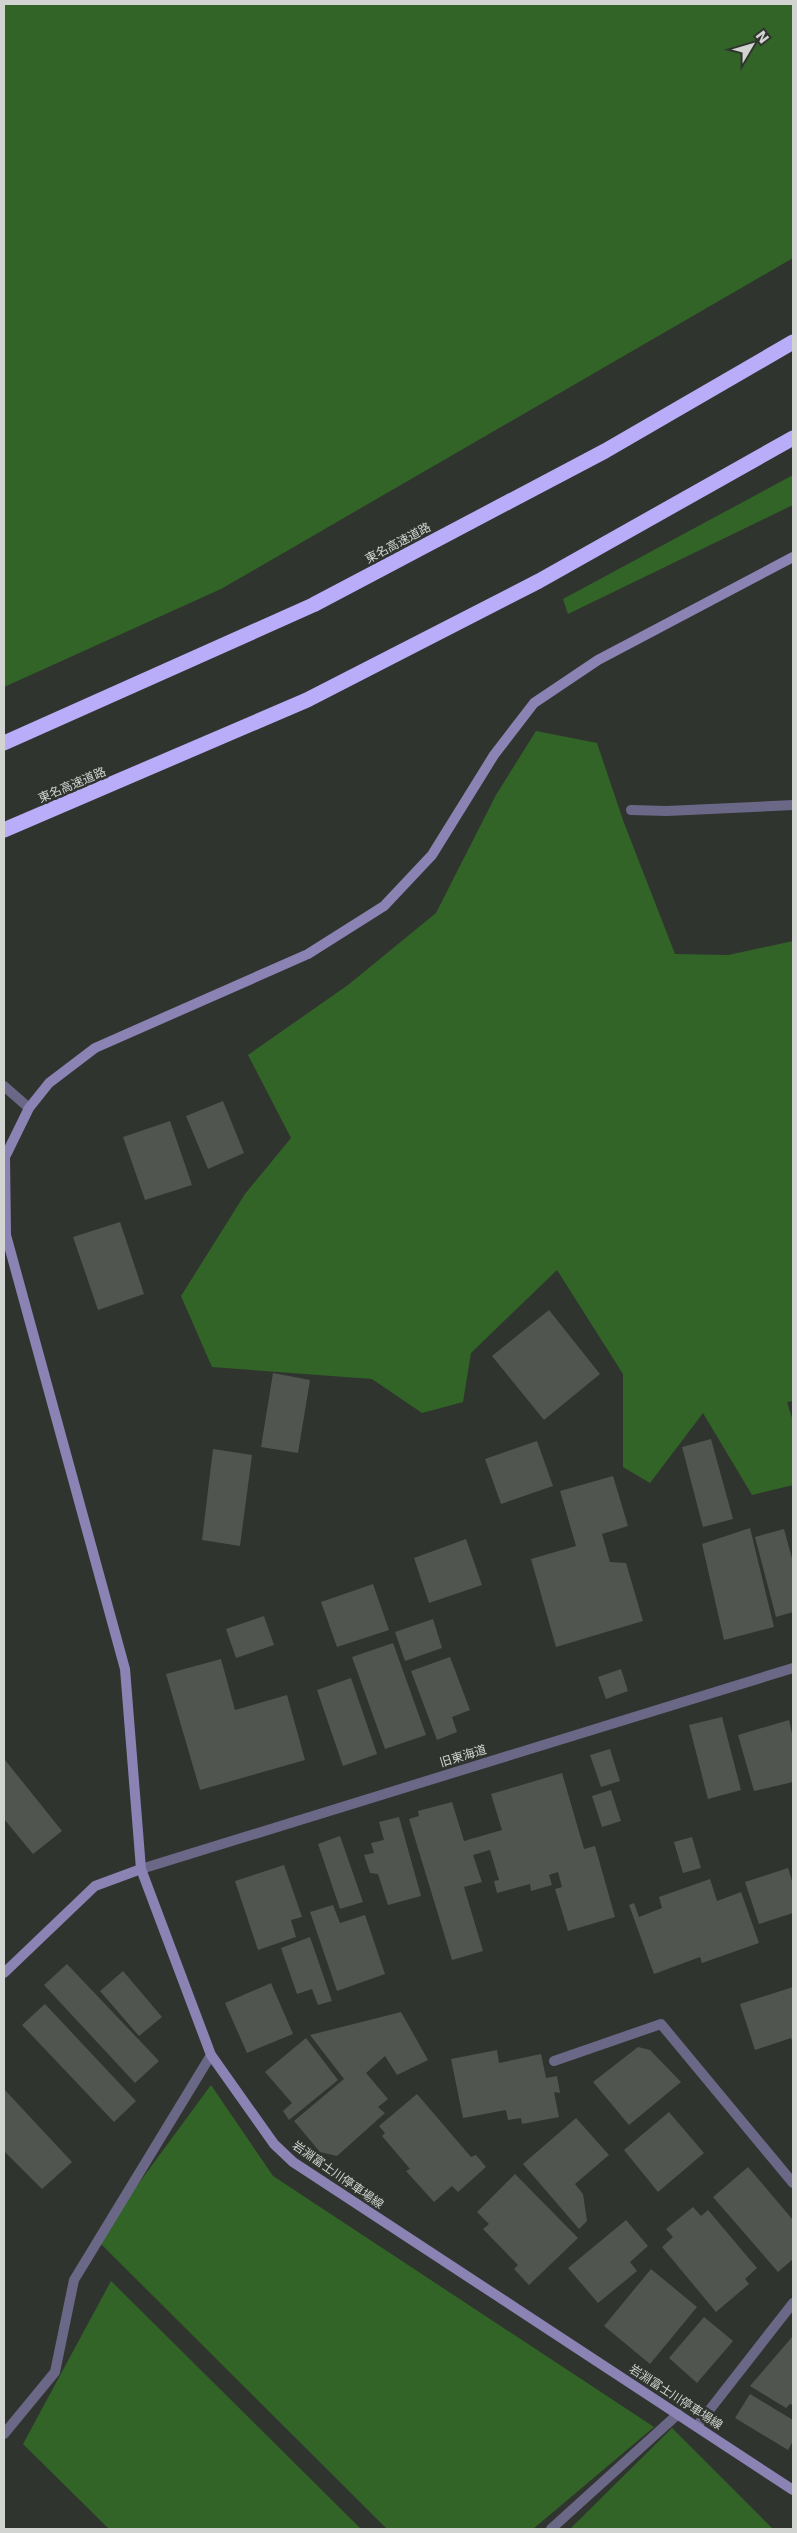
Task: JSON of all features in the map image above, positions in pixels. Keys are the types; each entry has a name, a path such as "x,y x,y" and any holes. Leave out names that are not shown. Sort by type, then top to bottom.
{"highway":[{"name":"東名高速道路","path":"4,743 313,605 605,451 793,342"},
{"name":"東名高速道路","path":"4,830 307,700 539,581 793,438"}],"street":[{"name":"岩淵富士川停車場線","path":"793,557 598,660 534,703 494,755 432,855 384,906 308,954 95,1048 49,1083 29,1108 5,1157 6,1235 125,1669 141,1869 211,2055 274,2144 293,2162 793,2490"},
{"path":"631,810 667,811 793,805"},
{"path":"4,1086 29,1108"},
{"name":"旧東海道","path":"141,1869 793,1668"},
{"path":"4,1973 95,1886 141,1869"},
{"path":"554,2061 661,2024 793,2183"},
{"path":"4,2434 55,2372 74,2280 211,2055"},
{"path":"697,2426 793,2303"},
{"path":"551,2529 678,2414"}],"green space":[{"path":"4,4 793,4 793,258 221,589 4,687"},
{"path":"793,475 793,505 568,614 563,599"},
{"path":"536,731 597,743 624,823 675,954 728,955 793,941 793,1401 787,1402 793,1421 793,1485 752,1495 703,1413 650,1483 623,1467 623,1374 557,1270 471,1353 463,1402 422,1413 372,1379 212,1367 181,1296 245,1194 291,1138 248,1055 348,985 436,913 496,795"},
{"path":"211,2085 273,2176 654,2427 533,2529 387,2529 97,2240"},
{"path":"111,2281 361,2529 109,2529 23,2444"},
{"path":"672,2428 773,2529 570,2529"}],"building":[{"path":"223,1101 244,1153 208,1169 186,1116"},
{"path":"170,1121 192,1185 145,1200 123,1137"},
{"path":"120,1222 144,1294 98,1310 73,1237"},
{"path":"549,1310 600,1374 544,1420 492,1356"},
{"path":"273,1373 310,1380 298,1453 261,1447"},
{"path":"711,1439 733,1519 703,1527 682,1447"},
{"path":"537,1441 553,1486 501,1504 485,1459"},
{"path":"213,1449 252,1455 240,1546 202,1540"},
{"path":"613,1476 628,1526 602,1534 610,1562 626,1563 643,1621 556,1647 531,1559 576,1546 560,1491"},
{"path":"750,1528 774,1627 724,1640 702,1544"},
{"path":"784,1529 793,1562 793,1612 776,1617 755,1537"},
{"path":"466,1539 482,1585 429,1603 414,1558"},
{"path":"373,1584 389,1630 337,1647 321,1602"},
{"path":"264,1616 274,1645 236,1658 226,1629"},
{"path":"433,1619 442,1648 405,1661 395,1632"},
{"path":"393,1643 426,1735 385,1749 352,1657"},
{"path":"450,1657 470,1710 452,1717 457,1732 437,1740 411,1671"},
{"path":"221,1659 235,1710 287,1695 305,1760 200,1790 166,1674"},
{"path":"621,1669 628,1691 606,1699 598,1677"},
{"path":"351,1678 377,1754 343,1766 317,1690"},
{"path":"722,1717 741,1790 708,1799 689,1725"},
{"path":"789,1720 793,1738 793,1782 754,1791 738,1735"},
{"path":"610,1749 620,1781 601,1787 590,1755"},
{"path":"5,1760 62,1831 33,1854 4,1819"},
{"path":"562,1773 584,1849 595,1846 615,1917 568,1931 555,1889 562,1887 558,1872 549,1875 552,1885 531,1891 530,1884 497,1893 494,1881 499,1880 490,1850 473,1855 482,1882 464,1887 483,1951 452,1960 409,1819 419,1816 418,1811 452,1802 464,1841 502,1830 491,1794"},
{"path":"611,1790 621,1821 602,1827 592,1796"},
{"path":"399,1817 421,1896 388,1905 378,1874 370,1873 364,1855 374,1853 371,1843 384,1840 379,1822"},
{"path":"340,1836 363,1902 340,1909 318,1844"},
{"path":"692,1837 701,1868 683,1873 674,1842"},
{"path":"284,1865 302,1917 291,1920 296,1937 258,1950 235,1881"},
{"path":"788,1868 793,1884 793,1913 759,1924 745,1882"},
{"path":"710,1879 717,1901 741,1892 759,1943 702,1963 700,1957 654,1974 629,1905 634,1903 639,1917 662,1908 659,1897"},
{"path":"333,1905 340,1923 365,1915 385,1974 337,1991 310,1912"},
{"path":"310,1937 332,2001 318,2005 312,1989 297,1994 281,1948"},
{"path":"67,1964 159,2061 135,2083 44,1985"},
{"path":"123,1971 162,2017 139,2036 100,1991"},
{"path":"271,1983 293,2034 247,2053 225,2003"},
{"path":"793,1987 793,2044 791,2038 755,2050 740,2004"},
{"path":"45,2004 136,2101 114,2122 22,2025"},
{"path":"401,2012 428,2060 397,2075 385,2056 366,2073 388,2099 378,2107 385,2113 337,2156 320,2152 294,2121 344,2079 310,2035"},
{"path":"306,2038 338,2080 289,2120 283,2111 292,2103 265,2072"},
{"path":"638,2047 650,2050 681,2082 629,2125 593,2082"},
{"path":"497,2050 499,2063 541,2054 546,2078 557,2076 560,2093 554,2092 559,2117 522,2124 521,2118 508,2120 506,2110 463,2118 451,2059"},
{"path":"4,2089 72,2162 42,2189 4,2151"},
{"path":"417,2094 471,2157 476,2155 486,2167 458,2192 452,2186 434,2202 406,2171 410,2169 382,2136 385,2133 379,2126"},
{"path":"669,2112 704,2153 658,2192 624,2150"},
{"path":"576,2118 609,2155 575,2184 583,2194 587,2221 579,2229 523,2164"},
{"path":"748,2167 793,2220 793,2259 778,2272 713,2197"},
{"path":"515,2174 578,2238 529,2285 514,2269 518,2265 483,2229 489,2224 477,2212"},
{"path":"693,2207 701,2216 708,2210 757,2268 745,2279 749,2284 716,2312 662,2247 673,2237 666,2229"},
{"path":"626,2220 648,2246 630,2262 637,2271 598,2303 568,2268"},
{"path":"651,2269 697,2307 650,2364 604,2326"},
{"path":"704,2317 733,2341 697,2383 669,2358"},
{"path":"793,2336 793,2405 790,2404 786,2408 750,2386"},
{"path":"750,2394 793,2420 793,2441 788,2450 735,2418"}]}
